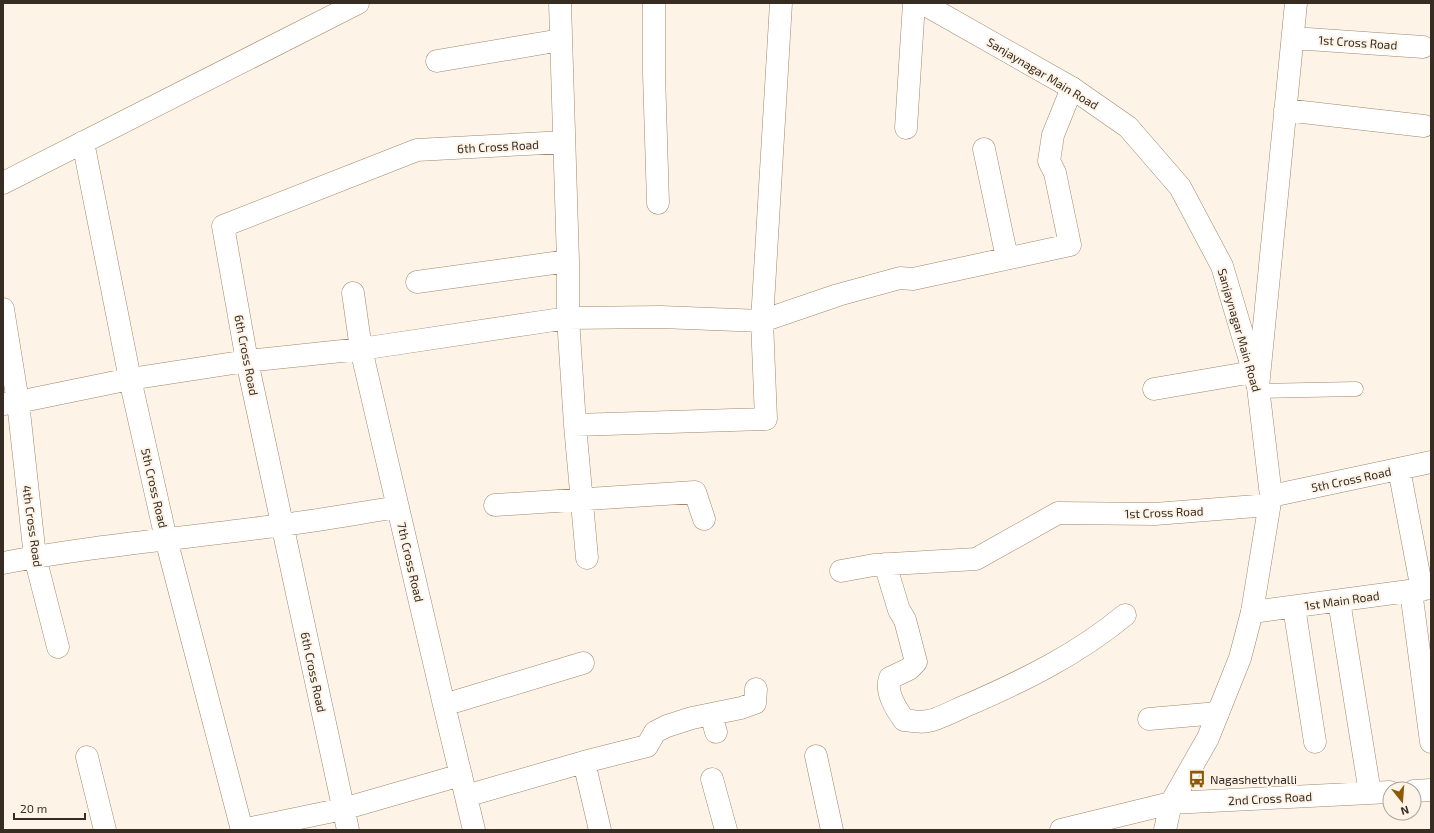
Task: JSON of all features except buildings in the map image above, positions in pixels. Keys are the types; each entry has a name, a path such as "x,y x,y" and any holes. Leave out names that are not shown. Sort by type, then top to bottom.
{"street":[{"path":"3,183 358,3"},
{"path":"560,3 568,262 568,318 575,425 587,558"},
{"path":"654,3 654,74 658,204"},
{"path":"575,425 766,418 762,320 782,3"},
{"path":"906,128 914,3"},
{"name":"Sanjaynagar Main Road","path":"922,3 1072,88 1128,127 1180,187 1222,266 1256,383 1270,500 1252,612 1240,658 1208,738 1171,803 1165,830"},
{"path":"1154,389 1256,383 1296,3"},
{"name":"1st Cross Road","path":"1292,38 1423,47"},
{"path":"437,61 561,40"},
{"path":"11,403 130,379 247,361 361,349 568,318 661,317 762,320 838,295 900,278 913,279 1070,245 1055,173 1049,161 1053,136 1072,88"},
{"path":"1285,110 1424,126"},
{"name":"5th Cross Road","path":"83,142 130,379 166,539 242,830"},
{"name":"6th Cross Road","path":"348,830 247,361 223,226 417,150 564,142"},
{"path":"984,149 1006,258"},
{"path":"417,282 568,262"},
{"name":"7th Cross Road","path":"353,293 361,349 474,830"},
{"name":"4th Cross Road","path":"3,308 11,403 35,557 58,647"},
{"name":"5th Cross Road","path":"1270,500 1431,462"},
{"path":"1399,469 1421,590 1431,742"},
{"path":"495,506 695,492 704,519"},
{"name":"1st Cross Road","path":"885,564 976,559 1058,513 1155,514 1270,500"},
{"path":"3,563 35,557 166,539 283,525 398,507"},
{"path":"841,571 885,564 899,610 904,620 916,662 909,669 890,678 888,685 896,708 904,720 915,722 929,721 1006,688 1049,667 1104,632 1125,615"},
{"name":"1st Main Road","path":"1252,612 1421,590"},
{"name":"2nd Cross Road","path":"1061,830 1171,803 1380,792 1339,601"},
{"path":"1294,607 1315,742"},
{"path":"444,705 583,663"},
{"path":"242,830 343,808 584,762 647,746 655,732 692,718 714,723 754,703 756,688"},
{"path":"1149,719 1218,713"},
{"path":"816,756 832,830"},
{"path":"87,757 106,830"},
{"path":"584,762 600,830"},
{"path":"712,779 726,830"}],"lane":[{"path":"1256,383 1356,389"}],"place":[{"name":"Nagashettyhalli","path":"1197,779"}]}
